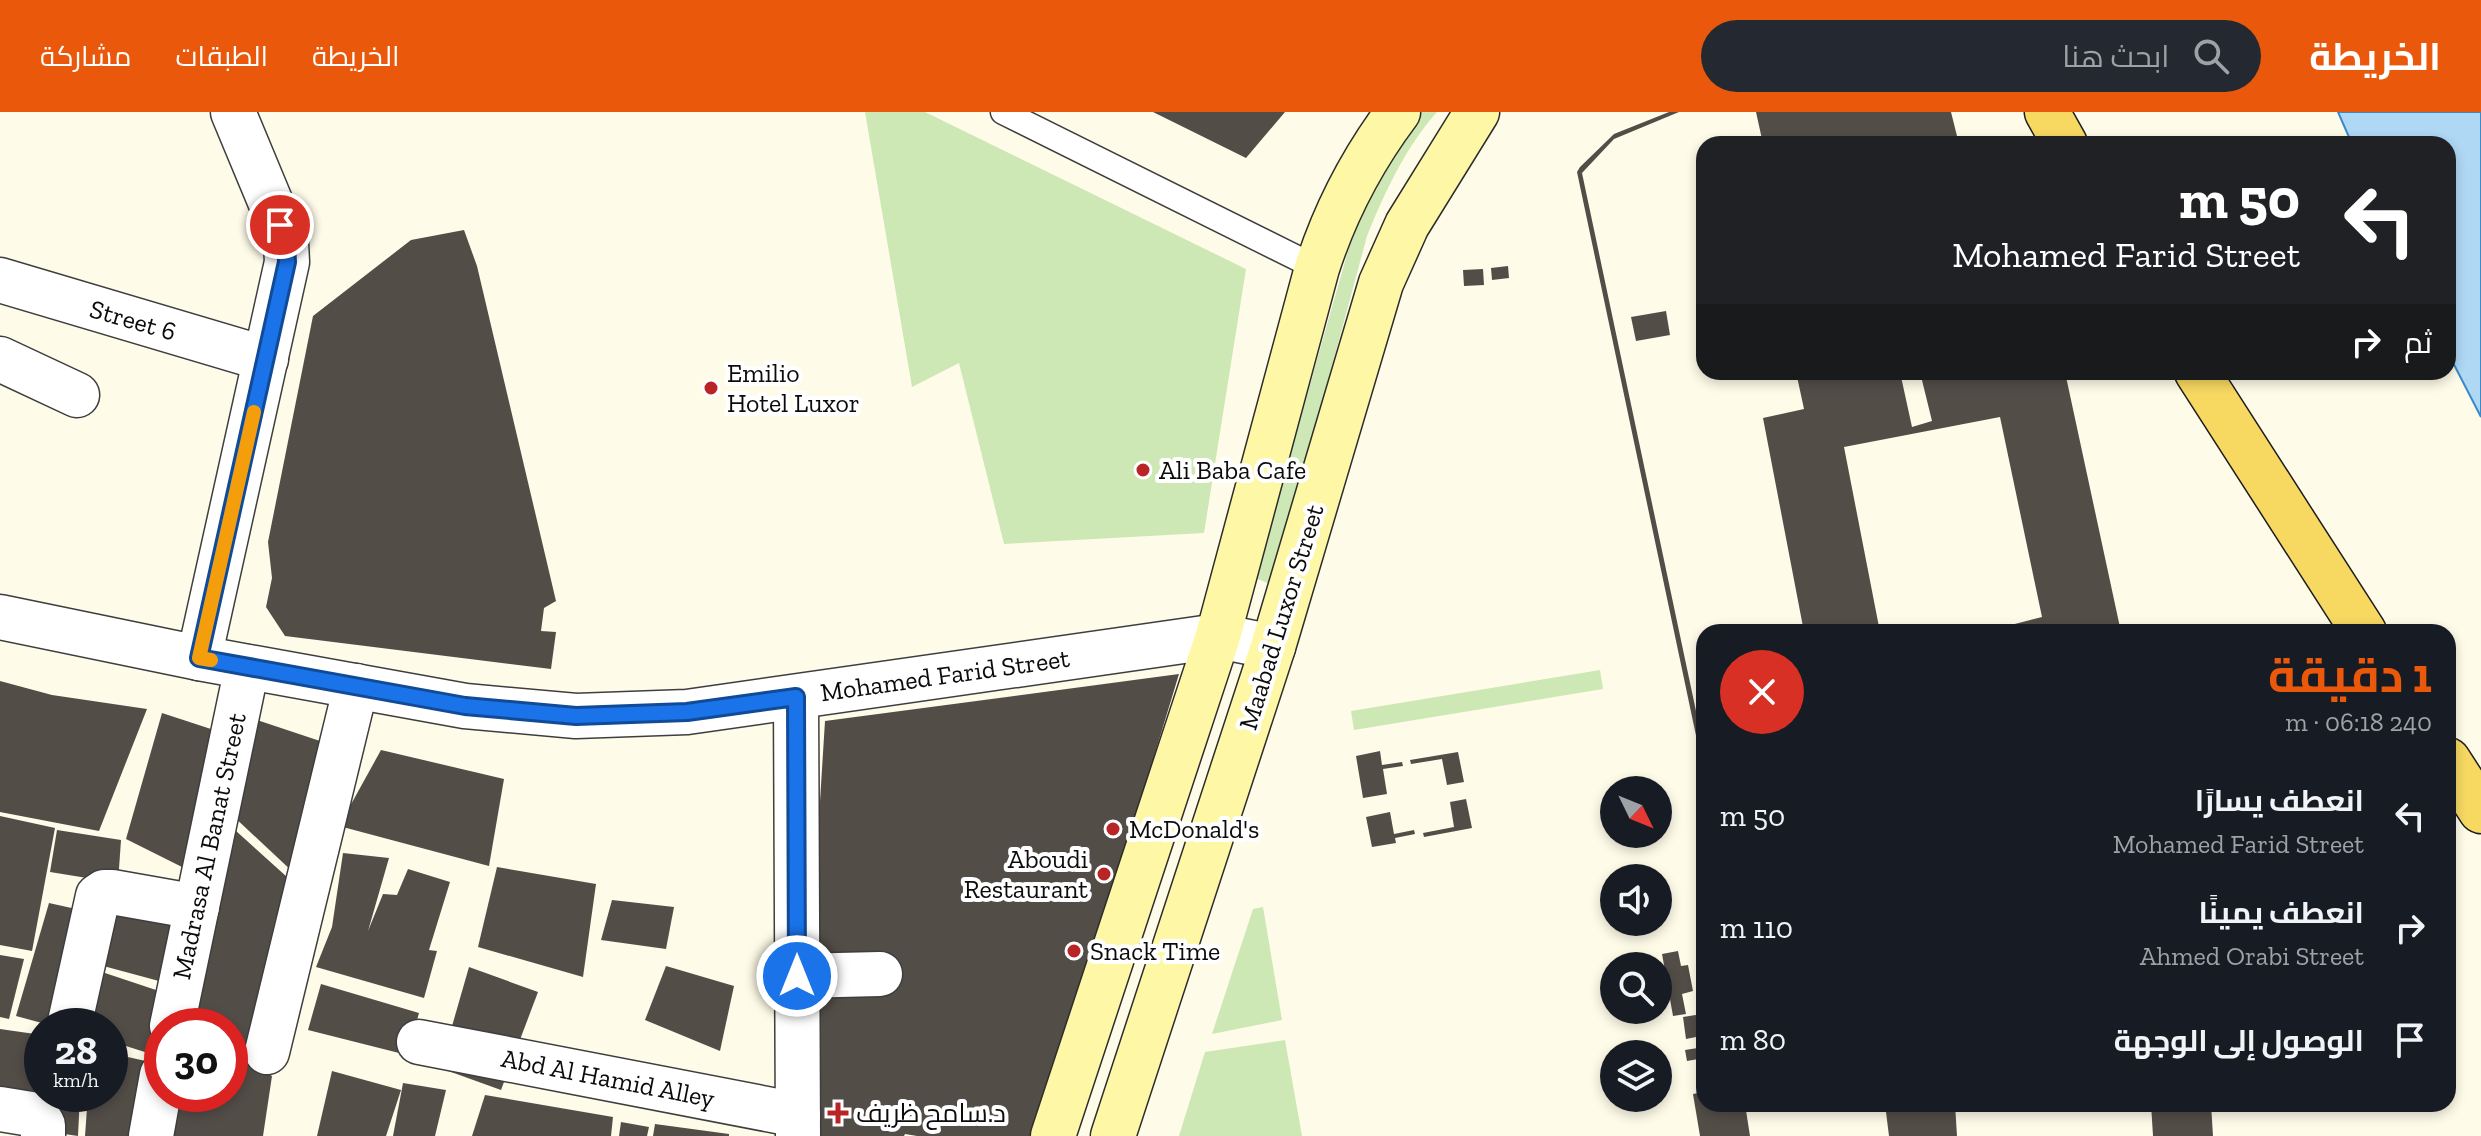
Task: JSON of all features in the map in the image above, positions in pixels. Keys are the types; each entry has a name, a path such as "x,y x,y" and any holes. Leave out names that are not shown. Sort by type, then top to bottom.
{"main road":[{"path":"1053,1136 1218,636 1330,228 1369,155 1398,112"},
{"name":"Maabad Luxor Street","path":"1113,1136 1273,647 1381,283 1407,225 1477,112"},
{"path":"2202,380 2359,624"},
{"path":"2456,772 2481,811"}],"street":[{"path":"199,658 287,262 286,243 233,112"},
{"name":"Street 6","path":"0,280 266,359"},
{"path":"0,359 77,395"},
{"name":"Mohamed Farid Street","path":"0,617 199,658 465,706 576,716 687,712 1218,636 1273,647"},
{"name":"Madrasa Al Banat Street","path":"176,1008 247,667"},
{"path":"267,1052 356,686"},
{"path":"796,697 798,1125"},
{"path":"73,1008 98,896 112,892 197,907"},
{"path":"797,976 880,974"},
{"name":"Abd Al Hamid Alley","path":"419,1042 798,1125"},
{"path":"0,1109 37,1115 43,1125 43,1136"},
{"path":"151,1136 155,1112"}],"lane":[{"path":"1003,112 1317,268"}],"green space":[{"path":"865,112 925,112 1246,269 1204,533 1004,544 959,363 912,387"},
{"path":"1420,112 1437,112 1415,140 1397,171 1367,236 1273,585 1255,578 1354,230 1384,169"},
{"path":"1600,670 1603,689 1354,730 1351,711"},
{"path":"1263,907 1282,1020 1212,1034 1253,909"},
{"path":"1285,1040 1302,1136 1179,1136 1205,1052"}],"water":[{"path":"2338,112 2481,112 2481,417 2456,369 2456,136 2348,136"}],"building":[{"path":"1153,112 1285,112 1246,158"},
{"path":"1669,112 1679,112 1614,139 1582,173 1696,711 1696,736 1577,172 1614,134"},
{"path":"1756,112 1951,112 1957,136 1761,136"},
{"path":"464,230 477,266 556,601 544,608 541,631 556,632 551,669 285,636 266,607 272,578 268,542 313,316 411,240"},
{"path":"1508,266 1509,278 1492,280 1491,268"},
{"path":"1483,269 1484,285 1464,286 1463,270"},
{"path":"1666,311 1670,335 1636,341 1631,317"},
{"path":"1798,380 1902,380 1912,427 1932,421 1922,380 2067,380 2119,624 2015,624 2042,617 2000,417 1844,447 1878,624 1802,624 1763,418 1804,409"},
{"path":"1179,674 1039,1136 817,1136 810,962 825,721"},
{"path":"0,681 52,695 147,709 99,831 0,812"},
{"path":"162,713 214,730 182,867 126,839"},
{"path":"251,718 329,744 294,873 231,814"},
{"path":"381,750 504,779 489,866 339,826"},
{"path":"1380,751 1382,765 1402,762 1403,766 1383,769 1387,794 1363,798 1356,756"},
{"path":"1458,752 1464,782 1447,785 1442,759 1411,764 1410,760"},
{"path":"1466,799 1472,828 1424,837 1423,833 1454,827 1450,802"},
{"path":"1390,812 1394,834 1414,830 1415,834 1395,838 1396,843 1372,847 1366,817"},
{"path":"0,816 55,828 32,951 0,945"},
{"path":"225,821 297,886 253,1056 248,1053 248,1008 189,1008"},
{"path":"57,830 121,840 118,883 50,872"},
{"path":"343,853 389,858 368,931 383,894 397,895 408,869 450,882 429,950 437,951 424,998 316,967 332,927"},
{"path":"497,867 596,884 583,977 478,947"},
{"path":"612,900 674,907 666,949 601,940"},
{"path":"49,903 85,911 58,1008 24,1008 24,1018 16,1016"},
{"path":"105,911 186,916 170,984 96,964"},
{"path":"1678,951 1681,966 1688,965 1693,991 1682,994 1686,1014 1673,1016 1672,1010 1672,952"},
{"path":"0,955 24,959 9,1019 0,1017"},
{"path":"666,966 734,986 720,1051 645,1020"},
{"path":"469,967 538,992 501,1090 440,1068"},
{"path":"96,970 168,994 163,1008 144,1008 144,1052 128,1047 128,1008 86,1008"},
{"path":"321,984 419,1013 407,1055 308,1030"},
{"path":"1696,1015 1696,1037 1686,1039 1683,1017"},
{"path":"0,1029 24,1032 24,1112 79,1112 78,1136 50,1132 0,1104"},
{"path":"1696,1048 1696,1059 1687,1061 1685,1050"},
{"path":"128,1057 144,1061 144,1096 137,1136 85,1136 87,1112 128,1112"},
{"path":"248,1062 272,1076 263,1136 160,1136 165,1112 248,1112"},
{"path":"332,1071 401,1090 386,1136 317,1136"},
{"path":"403,1083 446,1090 435,1136 393,1136"},
{"path":"485,1095 613,1117 611,1136 472,1136"},
{"path":"1696,1112 1746,1112 1750,1136 1700,1136"},
{"path":"1886,1112 1956,1112 1957,1136 1889,1136"},
{"path":"2152,1112 2212,1112 2213,1136 2153,1136"},
{"path":"621,1122 649,1127 647,1136 619,1136"},
{"path":"655,1124 729,1134 729,1136 653,1136"}],"slow traffic":[{"path":"211,660 199,658 254,412"}],"place":[{"name":"Emilio Hotel Luxor","path":"711,388"},
{"name":"Ali Baba Cafe","path":"1143,470"},
{"name":"McDonald's","path":"1113,829"},
{"name":"Aboudi Restaurant","path":"1104,874"},
{"name":"Snack Time","path":"1074,951"},
{"name":"د.سامح ظريف","path":"838,1113"}],"route":[{"path":"280,225 286,243 287,262 199,658 465,706 576,716 687,712 796,697 797,976"}]}
